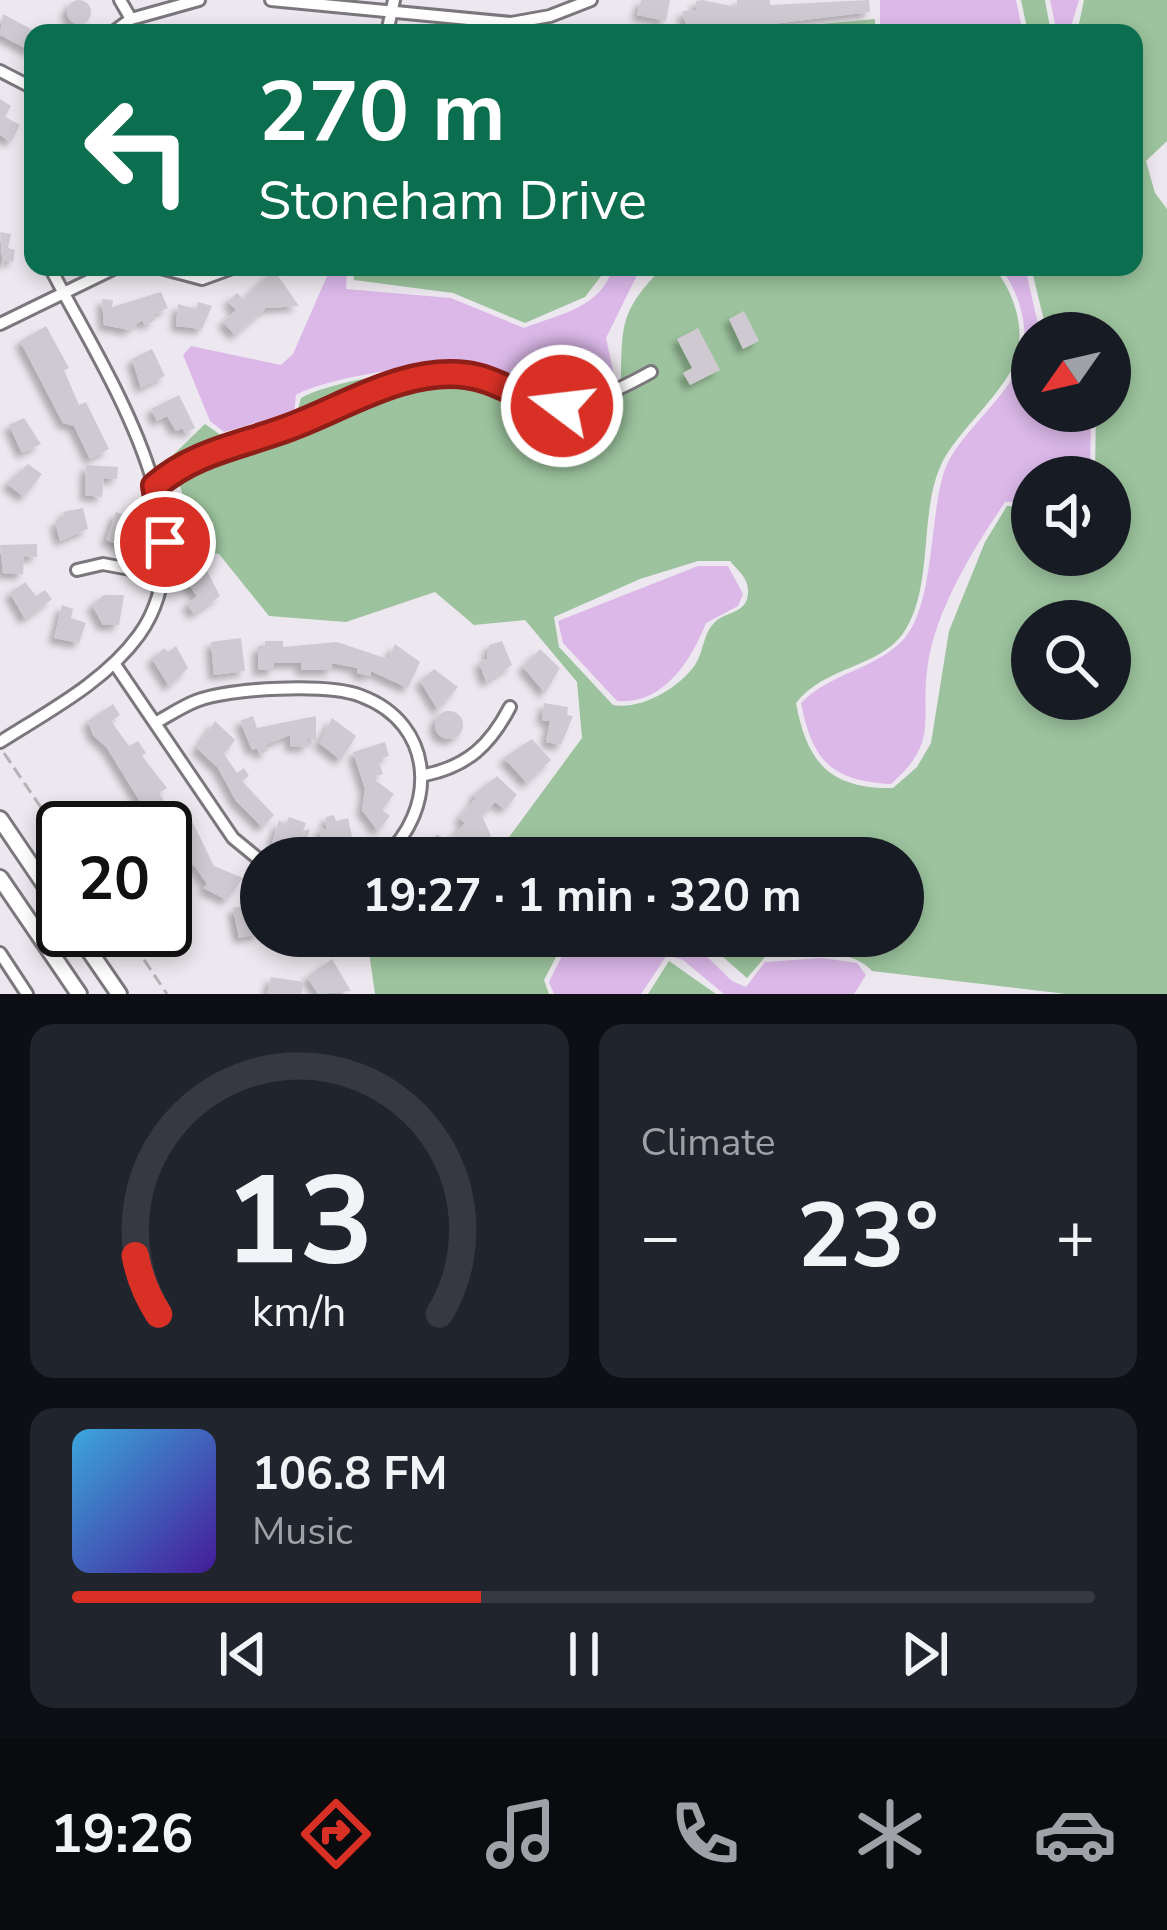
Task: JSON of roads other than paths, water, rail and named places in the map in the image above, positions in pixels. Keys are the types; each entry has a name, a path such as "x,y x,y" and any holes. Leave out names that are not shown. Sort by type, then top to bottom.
{"main road":[{"path":"0,819 36,872"},
{"path":"0,878 79,994"},
{"path":"93,957 118,994"}],"street":[{"path":"120,0 130,19"},
{"path":"124,24 199,0"},
{"path":"271,0 393,6 511,23 550,16 591,0"},
{"path":"0,745 114,663 140,634 162,575 165,542 155,486 54,276"},
{"path":"0,324 96,276"},
{"path":"155,486 194,458 284,429 393,383 468,375 537,405 562,406 611,394 652,372"},
{"path":"77,570 103,564 162,575"},
{"path":"114,663 240,844"},
{"path":"154,723 197,700 234,692 357,694 387,709 407,729 424,775 418,813 399,837"},
{"path":"424,775 449,770 492,742 510,707"},
{"path":"0,953 28,994"}]}
